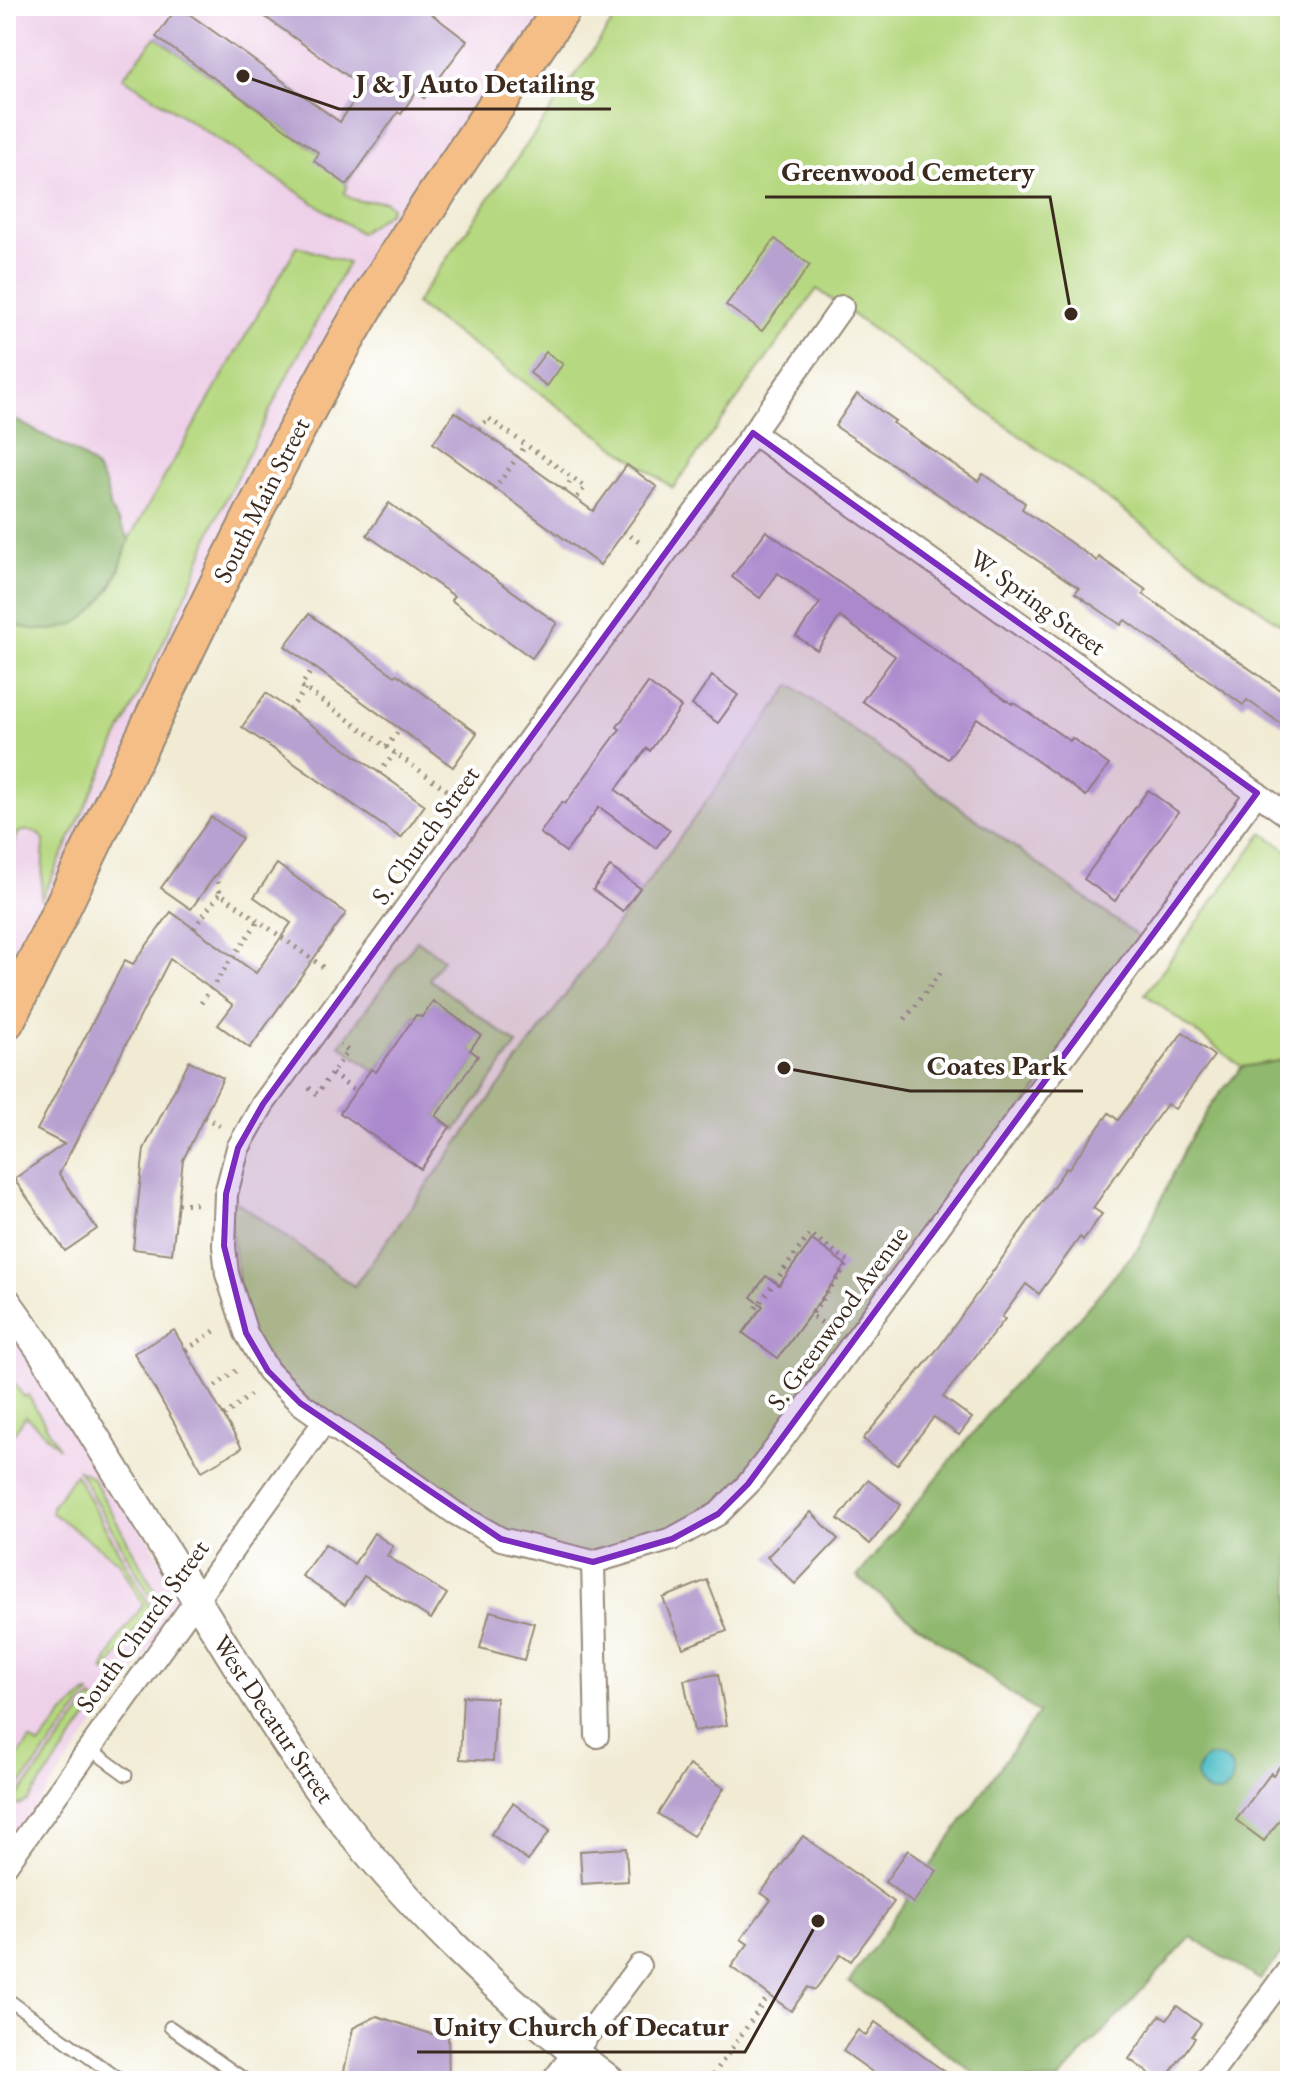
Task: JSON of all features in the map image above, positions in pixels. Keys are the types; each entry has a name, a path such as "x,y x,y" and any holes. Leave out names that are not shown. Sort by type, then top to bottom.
{"main road":[{"name":"South Main Street","path":"6,1021 220,578 332,364 404,242 564,6"}],"street":[{"name":"S. Church Street","path":"325,1421 300,1403 268,1371 246,1333 232,1293 224,1246 226,1194 238,1148 263,1104 842,307"},
{"name":"W. Spring Street","path":"753,433 1290,817"},
{"name":"S. Greenwood Avenue","path":"593,1562 672,1539 718,1514 748,1484 1257,793"},
{"name":"West Decatur Street","path":"6,1301 41,1350 195,1599 323,1796 398,1885 494,1986 611,2081"},
{"path":"325,1421 455,1513 501,1539 593,1562 597,1736"},
{"name":"South Church Street","path":"6,1865 325,1421"},
{"path":"553,2081 639,1966"},
{"path":"1206,2081 1290,1968"}],"lane":[{"path":"89,1748 126,1775"},
{"path":"6,1998 122,2081"},
{"path":"170,2027 247,2081"}],"path":[{"path":"479,429 488,418 573,478 585,487 576,499"},
{"path":"494,490 526,445"},
{"path":"564,490 573,478"},
{"path":"624,531 639,542"},
{"path":"314,667 301,686 454,795"},
{"path":"290,710 305,689"},
{"path":"386,747 401,728"},
{"path":"379,773 395,753"},
{"path":"216,874 220,893 327,970"},
{"path":"194,928 220,893"},
{"path":"201,1003 259,920"},
{"path":"905,1019 941,972"},
{"path":"309,1088 317,1094 332,1074 348,1051 340,1045"},
{"path":"332,1074 355,1091"},
{"path":"204,1117 221,1126"},
{"path":"178,1203 199,1204"},
{"path":"756,1308 810,1234 849,1262 811,1315 830,1329"},
{"path":"186,1350 216,1330"},
{"path":"209,1391 236,1371"},
{"path":"224,1416 253,1393"},
{"path":"709,2081 769,1995"}],"highlighted area":[{"path":"753,433 1257,793 748,1484 718,1514 672,1539 593,1562 501,1539 300,1403 268,1371 246,1333 224,1246 226,1194 238,1148 263,1104"}],"shaded area":[{"path":"6,6 551,6 513,61 6,1003"},
{"path":"6,1315 186,1599 6,1848"}],"green space":[{"path":"624,6 1290,6 1290,631 817,289 673,488 415,304"},
{"path":"156,37 319,153 347,185 344,194 359,201 385,201 391,207 389,212 360,233 123,77"},
{"path":"297,246 348,263 215,521 191,584 41,900 44,840 41,837 33,832 19,832 6,868 6,624 42,630 110,590 129,539"},
{"path":"6,415 76,452 95,467 105,484 111,510 129,539 118,571 101,601 77,623 61,628 38,630 6,624"},
{"path":"791,685 1147,943 718,1514 593,1562 501,1539 300,1403 246,1333 226,1194 354,1286"},
{"path":"1263,833 1290,852 1290,1059 1242,1067 1145,994"},
{"path":"417,940 443,959 429,979 517,1044 456,1130 436,1116 478,1056 470,1050 480,1034 433,1002 422,1017 415,1015 376,1072 340,1045"},
{"path":"1290,1059 1290,1943 1260,1980 1191,1937 1058,2081 985,2081 849,1982 1038,1713 857,1577 1006,1392 1080,1316 1139,1247 1187,1144 1212,1103 1242,1067"},
{"path":"6,1372 24,1397 28,1395 59,1448 26,1416 6,1444"},
{"path":"78,1470 92,1477 158,1596 154,1602"},
{"path":"75,1474 151,1608 106,1672 103,1670 118,1639 143,1605 119,1562 52,1513 52,1507"},
{"path":"87,1693 90,1694 9,1800 6,1798 6,1749 17,1758 30,1740 39,1746 64,1714"},
{"path":"92,1698 98,1704 28,1801 19,1805 13,1803"}],"water":[{"path":"1215,1757 1228,1762 1233,1775 1228,1788 1215,1793 1202,1788 1197,1775 1202,1762"}],"building":[{"path":"178,6 340,122 363,87 250,6 421,6 467,41 424,98 416,92 401,114 398,112 347,185 314,161 319,153 156,37"},
{"path":"775,239 810,265 762,331 726,305"},
{"path":"546,352 563,364 547,386 530,373"},
{"path":"857,394 895,421 893,423 978,481 983,474 1025,503 1022,509 1097,561 1099,557 1146,590 1143,594 1290,697 1290,730 1247,700 1243,705 1125,620 1121,625 1075,593 1079,588 835,426"},
{"path":"455,412 593,511 627,465 657,487 600,565 433,443"},
{"path":"389,503 557,623 532,658 451,600 454,596 367,535"},
{"path":"766,531 1012,704 1070,741 1072,738 1109,765 1086,796 977,718 948,759 862,701 895,656 840,617 817,650 796,636 820,603 778,573 760,598 732,577"},
{"path":"309,614 477,733 453,767 285,646"},
{"path":"712,676 738,695 718,723 692,705"},
{"path":"648,683 681,707 650,751 647,748 616,790 670,830 656,848 599,807 566,852 540,833 620,729 617,727"},
{"path":"266,693 425,805 401,838 242,727"},
{"path":"1148,790 1178,812 1115,901 1084,879"},
{"path":"211,817 242,838 191,909 161,888"},
{"path":"277,864 346,913 250,1048 218,1025 233,1005 170,959 59,1174 97,1229 65,1251 14,1179 64,1144 37,1130 125,960 133,964 171,912 256,973 291,923 254,897"},
{"path":"610,867 640,888 623,911 593,890"},
{"path":"433,1001 481,1035 470,1050 478,1056 436,1116 450,1127 421,1169 340,1113 371,1069 376,1072 416,1015 422,1017"},
{"path":"1183,1032 1214,1056 1175,1109 1167,1104 1142,1138 1093,1208 1102,1214 1083,1240 1080,1237 1039,1294 1026,1284 1002,1317 1005,1319 943,1397 972,1418 959,1435 934,1417 897,1465 863,1439 940,1346 1066,1168 1109,1113 1118,1120"},
{"path":"189,1061 223,1078 183,1160 172,1254 133,1249 144,1149"},
{"path":"812,1240 846,1265 778,1358 743,1333 763,1306 751,1297 766,1276 779,1285"},
{"path":"174,1330 242,1448 202,1471 134,1353"},
{"path":"868,1480 901,1505 870,1544 838,1519"},
{"path":"811,1512 838,1539 795,1584 767,1557"},
{"path":"374,1533 393,1546 387,1556 447,1594 431,1619 364,1576 345,1605 302,1576 325,1544 354,1564"},
{"path":"707,1580 727,1631 683,1648 663,1598"},
{"path":"490,1611 534,1623 524,1660 480,1648"},
{"path":"718,1674 727,1725 694,1731 684,1680"},
{"path":"463,1696 496,1698 493,1761 460,1759"},
{"path":"1290,1753 1290,1806 1264,1841 1236,1820"},
{"path":"689,1765 724,1788 693,1836 658,1814"},
{"path":"513,1803 550,1831 528,1861 491,1834"},
{"path":"803,1836 894,1902 851,1961 841,1954 815,1990 808,1987 791,2011 731,1967 748,1944 741,1939 771,1900 761,1893"},
{"path":"626,1848 628,1881 582,1884 580,1851"},
{"path":"908,1850 937,1871 913,1903 885,1882"},
{"path":"1177,2006 1201,2024 1192,2036 1195,2038 1164,2081 1160,2081 1129,2059 1160,2015 1167,2019"},
{"path":"377,2016 431,2034 448,2034 449,2081 342,2081 353,2028"},
{"path":"875,2022 958,2081 885,2081 843,2051 858,2030 866,2036"}],"place":[{"name":"J & J Auto Detailing","path":"243,76"},
{"name":"Greenwood Cemetery","path":"1071,314"},
{"name":"Coates Park","path":"784,1068"},
{"name":"Unity Church of Decatur","path":"818,1921"}]}
